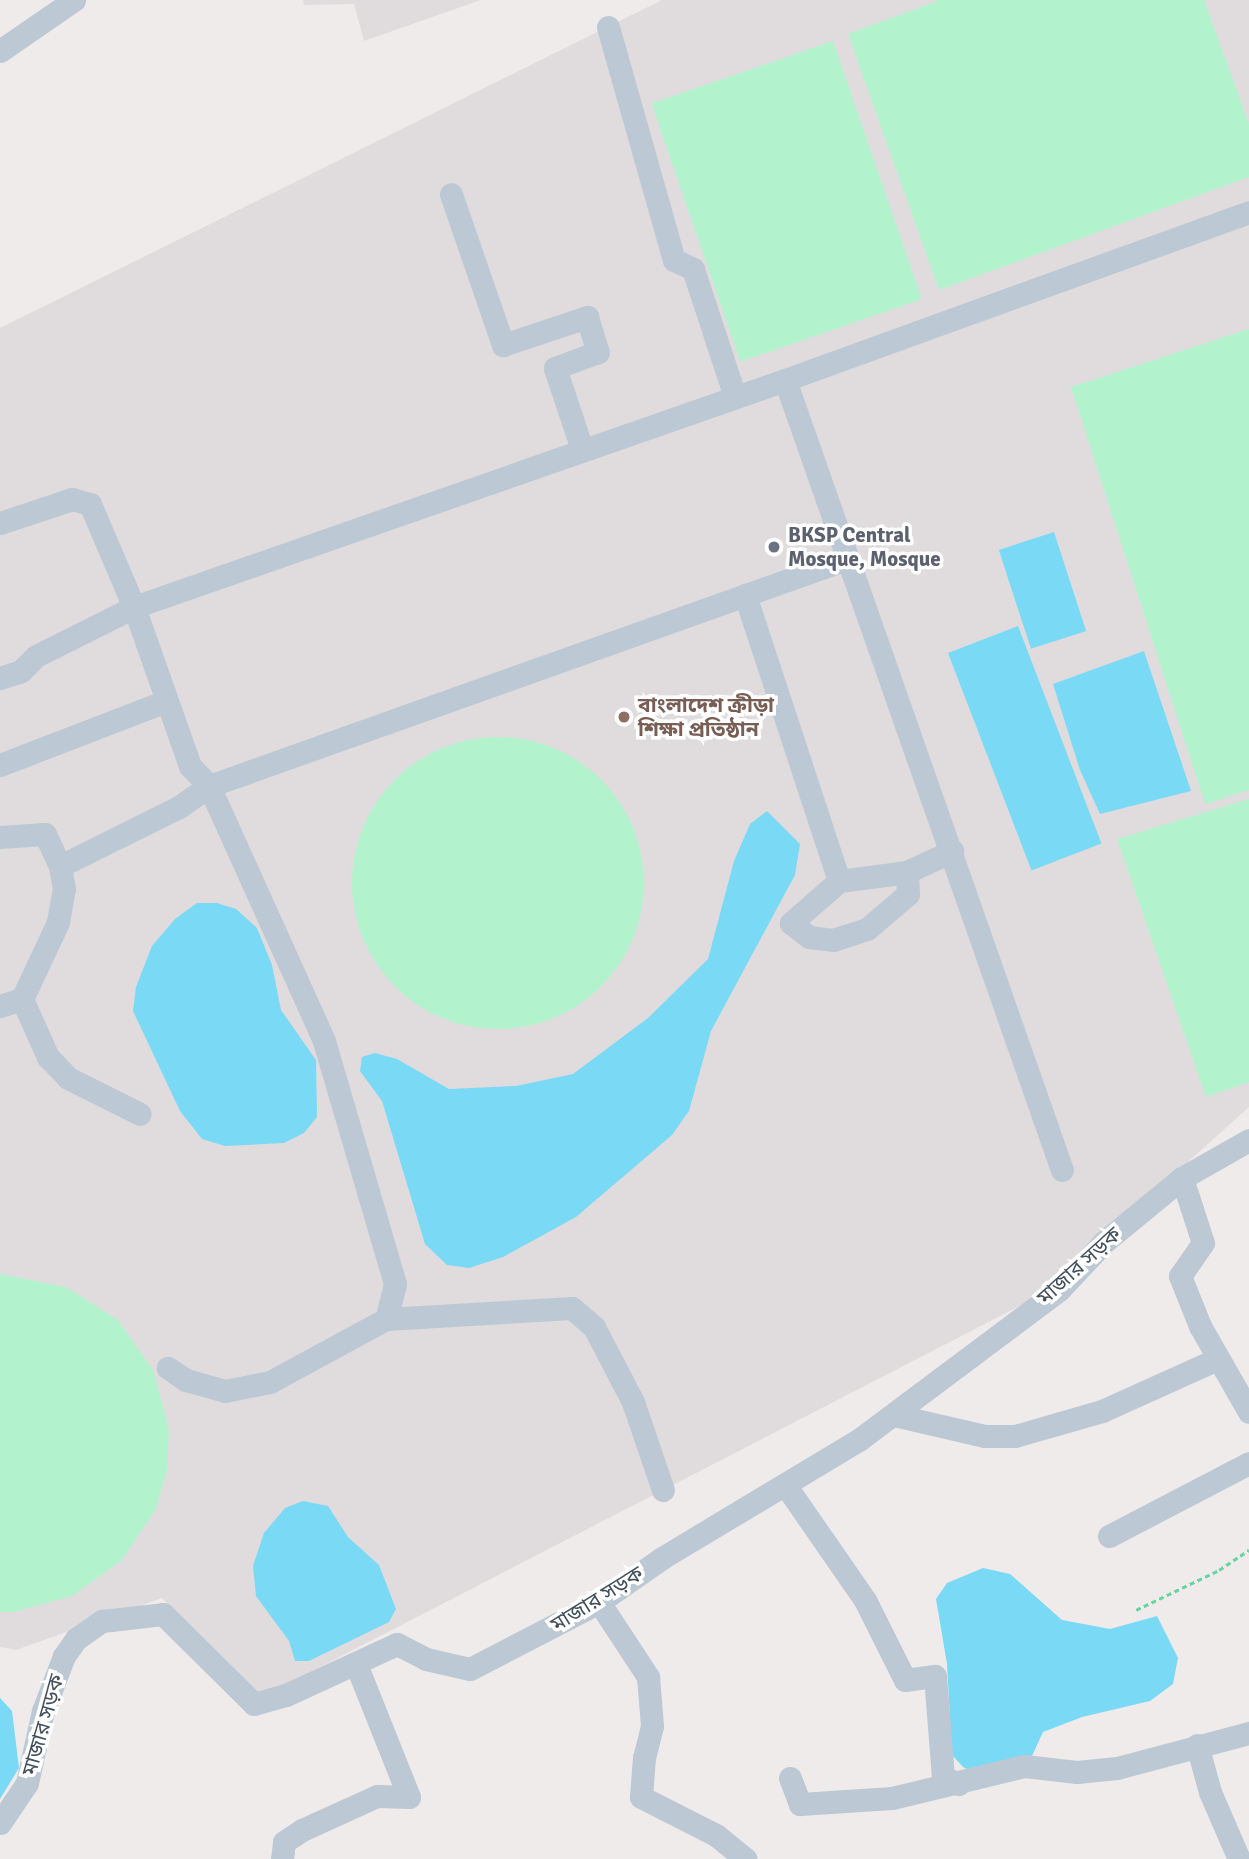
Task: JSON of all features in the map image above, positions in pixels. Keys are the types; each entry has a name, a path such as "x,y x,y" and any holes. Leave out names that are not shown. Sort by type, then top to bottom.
{"street":[{"path":"0,51 74,0"},
{"path":"608,27 674,260 693,269 735,397"},
{"path":"451,194 503,345 587,317 598,352 555,368 582,449"},
{"path":"0,678 21,671 36,656 134,607 785,380 1249,212"},
{"path":"785,380 1062,1170"},
{"path":"0,523 72,499 90,504 134,607 190,766 209,786 324,1041 395,1284 386,1319"},
{"path":"60,866 179,807 209,786 847,559"},
{"path":"745,595 839,880"},
{"path":"0,765 166,701"},
{"path":"0,837 23,832 45,834 60,866 64,889 58,922 11,1002 48,1058 68,1078 140,1114"},
{"path":"907,872 908,894 867,929 833,940 809,937 791,923 839,880 907,872 952,851"},
{"name":"মাজার সড়ক","path":"0,1822 27,1783 43,1712 64,1656 76,1639 102,1621 163,1614 254,1704 286,1695 397,1644 426,1659 470,1669 600,1602 662,1558 786,1486 894,1415 1059,1290 1104,1242 1182,1178 1249,1140"},
{"path":"1182,1178 1203,1243 1180,1276 1217,1359 1249,1412"},
{"path":"168,1368 186,1380 225,1391 270,1382 386,1319 572,1308 594,1327 633,1402 663,1490"},
{"path":"894,1415 985,1436 1016,1436 1102,1411 1217,1359"},
{"path":"1109,1536 1249,1463"},
{"path":"786,1486 865,1600 905,1681 935,1676 943,1777 958,1784"},
{"path":"600,1602 648,1677 652,1726 643,1757 641,1797 716,1835 746,1859"},
{"path":"282,1859 284,1843 302,1830 377,1796 409,1797 356,1664"},
{"path":"790,1778 800,1804 892,1797 958,1784 1024,1766 1077,1772 1117,1768 1249,1733"},
{"path":"1197,1745 1210,1792 1240,1859"}],"path":[{"path":"1136,1610 1219,1570 1249,1550"}],"shaded area":[{"path":"303,0 481,0 364,41 354,4 304,5"},
{"name":"বাংলাদেশ ক্রীড়া শিক্ষা প্রতিষ্ঠান","path":"662,0 1249,0 1249,1107 1039,1296 260,1698 162,1598 16,1650 0,1647 0,328"}],"green space":[{"path":"940,0 1204,0 1249,124 1249,177 939,290 848,34"},
{"path":"833,41 922,299 740,362 651,104"},
{"path":"1249,329 1249,790 1205,804 1071,387"},
{"path":"498,737 540,743 567,754 591,770 611,790 627,814 638,841 644,883 638,925 627,952 611,976 591,996 567,1012 540,1023 498,1029 456,1023 429,1012 405,996 385,976 369,952 358,925 352,883 358,841 369,814 385,790 405,770 429,754 456,743"},
{"path":"1249,799 1249,1082 1206,1097 1117,839"},
{"path":"0,1274 66,1287 118,1320 153,1370 169,1429 167,1470 156,1509 122,1560 72,1596 13,1612 0,1612"}],"water":[{"path":"1054,532 1086,631 1031,649 999,550"},
{"path":"1018,626 1101,844 1031,870 948,653"},
{"path":"1144,651 1191,791 1100,814 1080,770 1053,684"},
{"path":"767,811 800,844 795,875 711,1031 689,1111 672,1135 576,1217 503,1257 469,1268 447,1265 425,1244 382,1101 360,1071 362,1057 375,1053 397,1059 449,1089 516,1086 573,1074 648,1018 708,959 734,861 750,824"},
{"path":"197,903 217,903 236,909 257,928 272,965 281,1010 316,1060 317,1117 304,1133 284,1143 225,1146 202,1139 180,1111 133,1011 136,987 152,946 175,919"},
{"path":"303,1501 328,1506 348,1537 379,1565 396,1609 389,1622 309,1661 295,1661 289,1641 256,1596 253,1566 264,1533 285,1508"},
{"path":"983,1568 1010,1574 1062,1620 1110,1629 1157,1616 1178,1658 1173,1684 1150,1701 1082,1717 1043,1732 1032,1756 971,1771 963,1767 952,1755 947,1664 936,1599 947,1583"},
{"path":"0,1698 12,1711 19,1768 0,1799"}],"place":[{"name":"BKSP Central Mosque, Mosque","path":"774,547"},
{"name":"বাংলাদেশ ক্রীড়া শিক্ষা প্রতিষ্ঠান","path":"624,717"}]}
